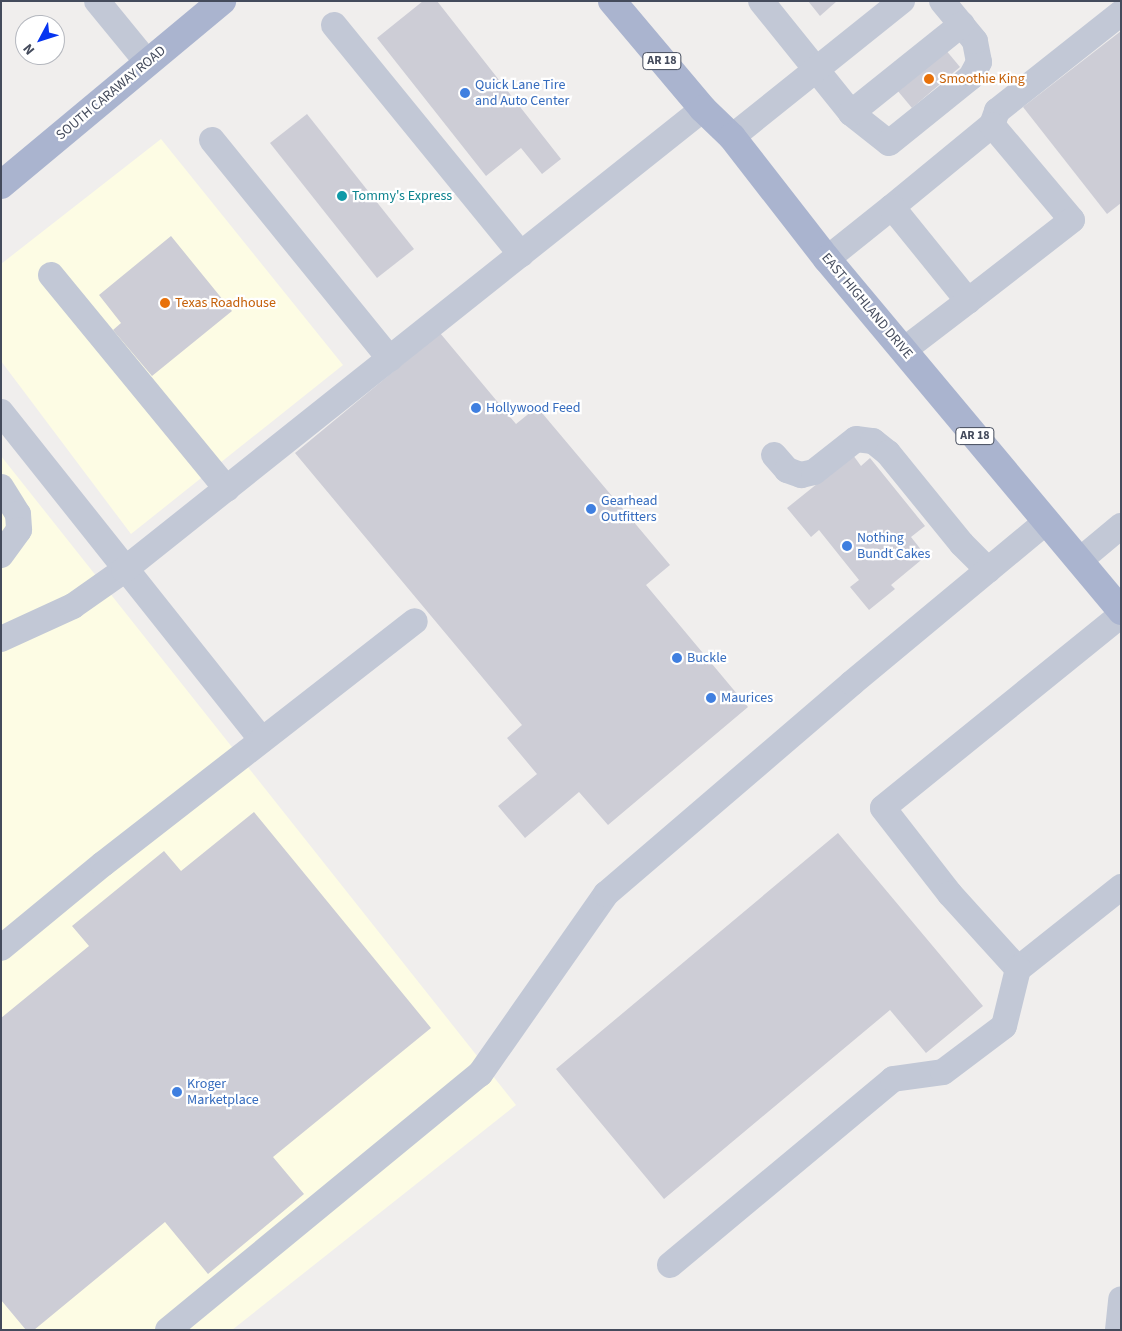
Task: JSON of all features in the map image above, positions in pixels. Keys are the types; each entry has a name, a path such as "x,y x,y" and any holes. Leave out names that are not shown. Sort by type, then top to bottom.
{"main road":[{"name":"SOUTH CARAWAY ROAD","path":"1,185 217,5"},
{"name":"EAST HIGHLAND DRIVE","path":"616,5 702,109 732,137 827,259 1121,611"}],"street":[{"path":"98,1 147,62"},
{"path":"761,1 851,113 889,143 971,77 978,62 975,41 942,1"},
{"path":"732,137 902,1"},
{"path":"827,259 992,125 997,111 1121,13"},
{"path":"851,113 962,24"},
{"path":"334,25 522,254"},
{"path":"3,634 73,606 124,570 702,109"},
{"path":"904,350 1072,220 992,125"},
{"path":"212,140 390,359"},
{"path":"892,207 968,301"},
{"path":"51,275 227,488"},
{"path":"1,412 124,570 262,740"},
{"path":"774,455 787,470 800,475 814,472 856,439 873,441 888,453 962,544 988,570"},
{"path":"1,487 18,514 19,530 1,555"},
{"path":"168,1330 480,1074 606,894 852,682 1046,522"},
{"path":"1079,561 1121,526"},
{"path":"1018,969 950,894 883,808 1121,615"},
{"path":"1,948 415,621"},
{"path":"670,1265 893,1080 943,1072 1004,1026 1018,969 1121,887"},
{"path":"1118,1330 1121,1299"}],"shaded area":[{"path":"161,139 343,365 131,534 1,361 1,264"},
{"path":"1,456 516,1105 232,1330 1,1330"}],"building":[{"name":"Quick Lane Tire and Auto Center","path":"423,1 437,1 561,159 542,174 521,148 486,176 377,38"},
{"path":"808,1 837,1 820,16"},
{"path":"1121,31 1121,203 1107,214 1023,107"},
{"name":"Smoothie King","path":"945,49 960,67 912,108 897,90"},
{"name":"Tommy's Express","path":"307,114 414,249 377,278 270,143"},
{"name":"Texas Roadhouse","path":"171,236 232,311 152,376 113,330 121,323 99,295"},
{"path":"440,333 516,424 537,407 670,565 646,585 748,707 608,825 579,792 525,838 498,806 537,774 507,738 522,725 295,453"},
{"path":"853,455 861,466 870,458 925,526 911,537 926,556 891,585 895,589 869,610 850,587 859,580 819,530 811,537 787,508"},
{"name":"Kroger Marketplace","path":"254,812 431,1028 273,1157 304,1194 208,1274 165,1222 34,1330 26,1330 1,1300 1,1018 89,946 72,926 164,851 181,871"},
{"path":"838,833 983,1006 926,1053 890,1010 664,1199 556,1069"}],"place":[{"name":"Smoothie King","path":"929,79"},
{"name":"Quick Lane Tire and Auto Center","path":"465,93"},
{"name":"Tommy's Express","path":"342,196"},
{"name":"Texas Roadhouse","path":"165,303"},
{"name":"Hollywood Feed","path":"476,408"},
{"name":"Gearhead Outfitters","path":"591,509"},
{"name":"Nothing Bundt Cakes","path":"847,546"},
{"name":"Buckle","path":"677,658"},
{"name":"Maurices","path":"711,698"},
{"name":"Kroger Marketplace","path":"177,1092"}]}
